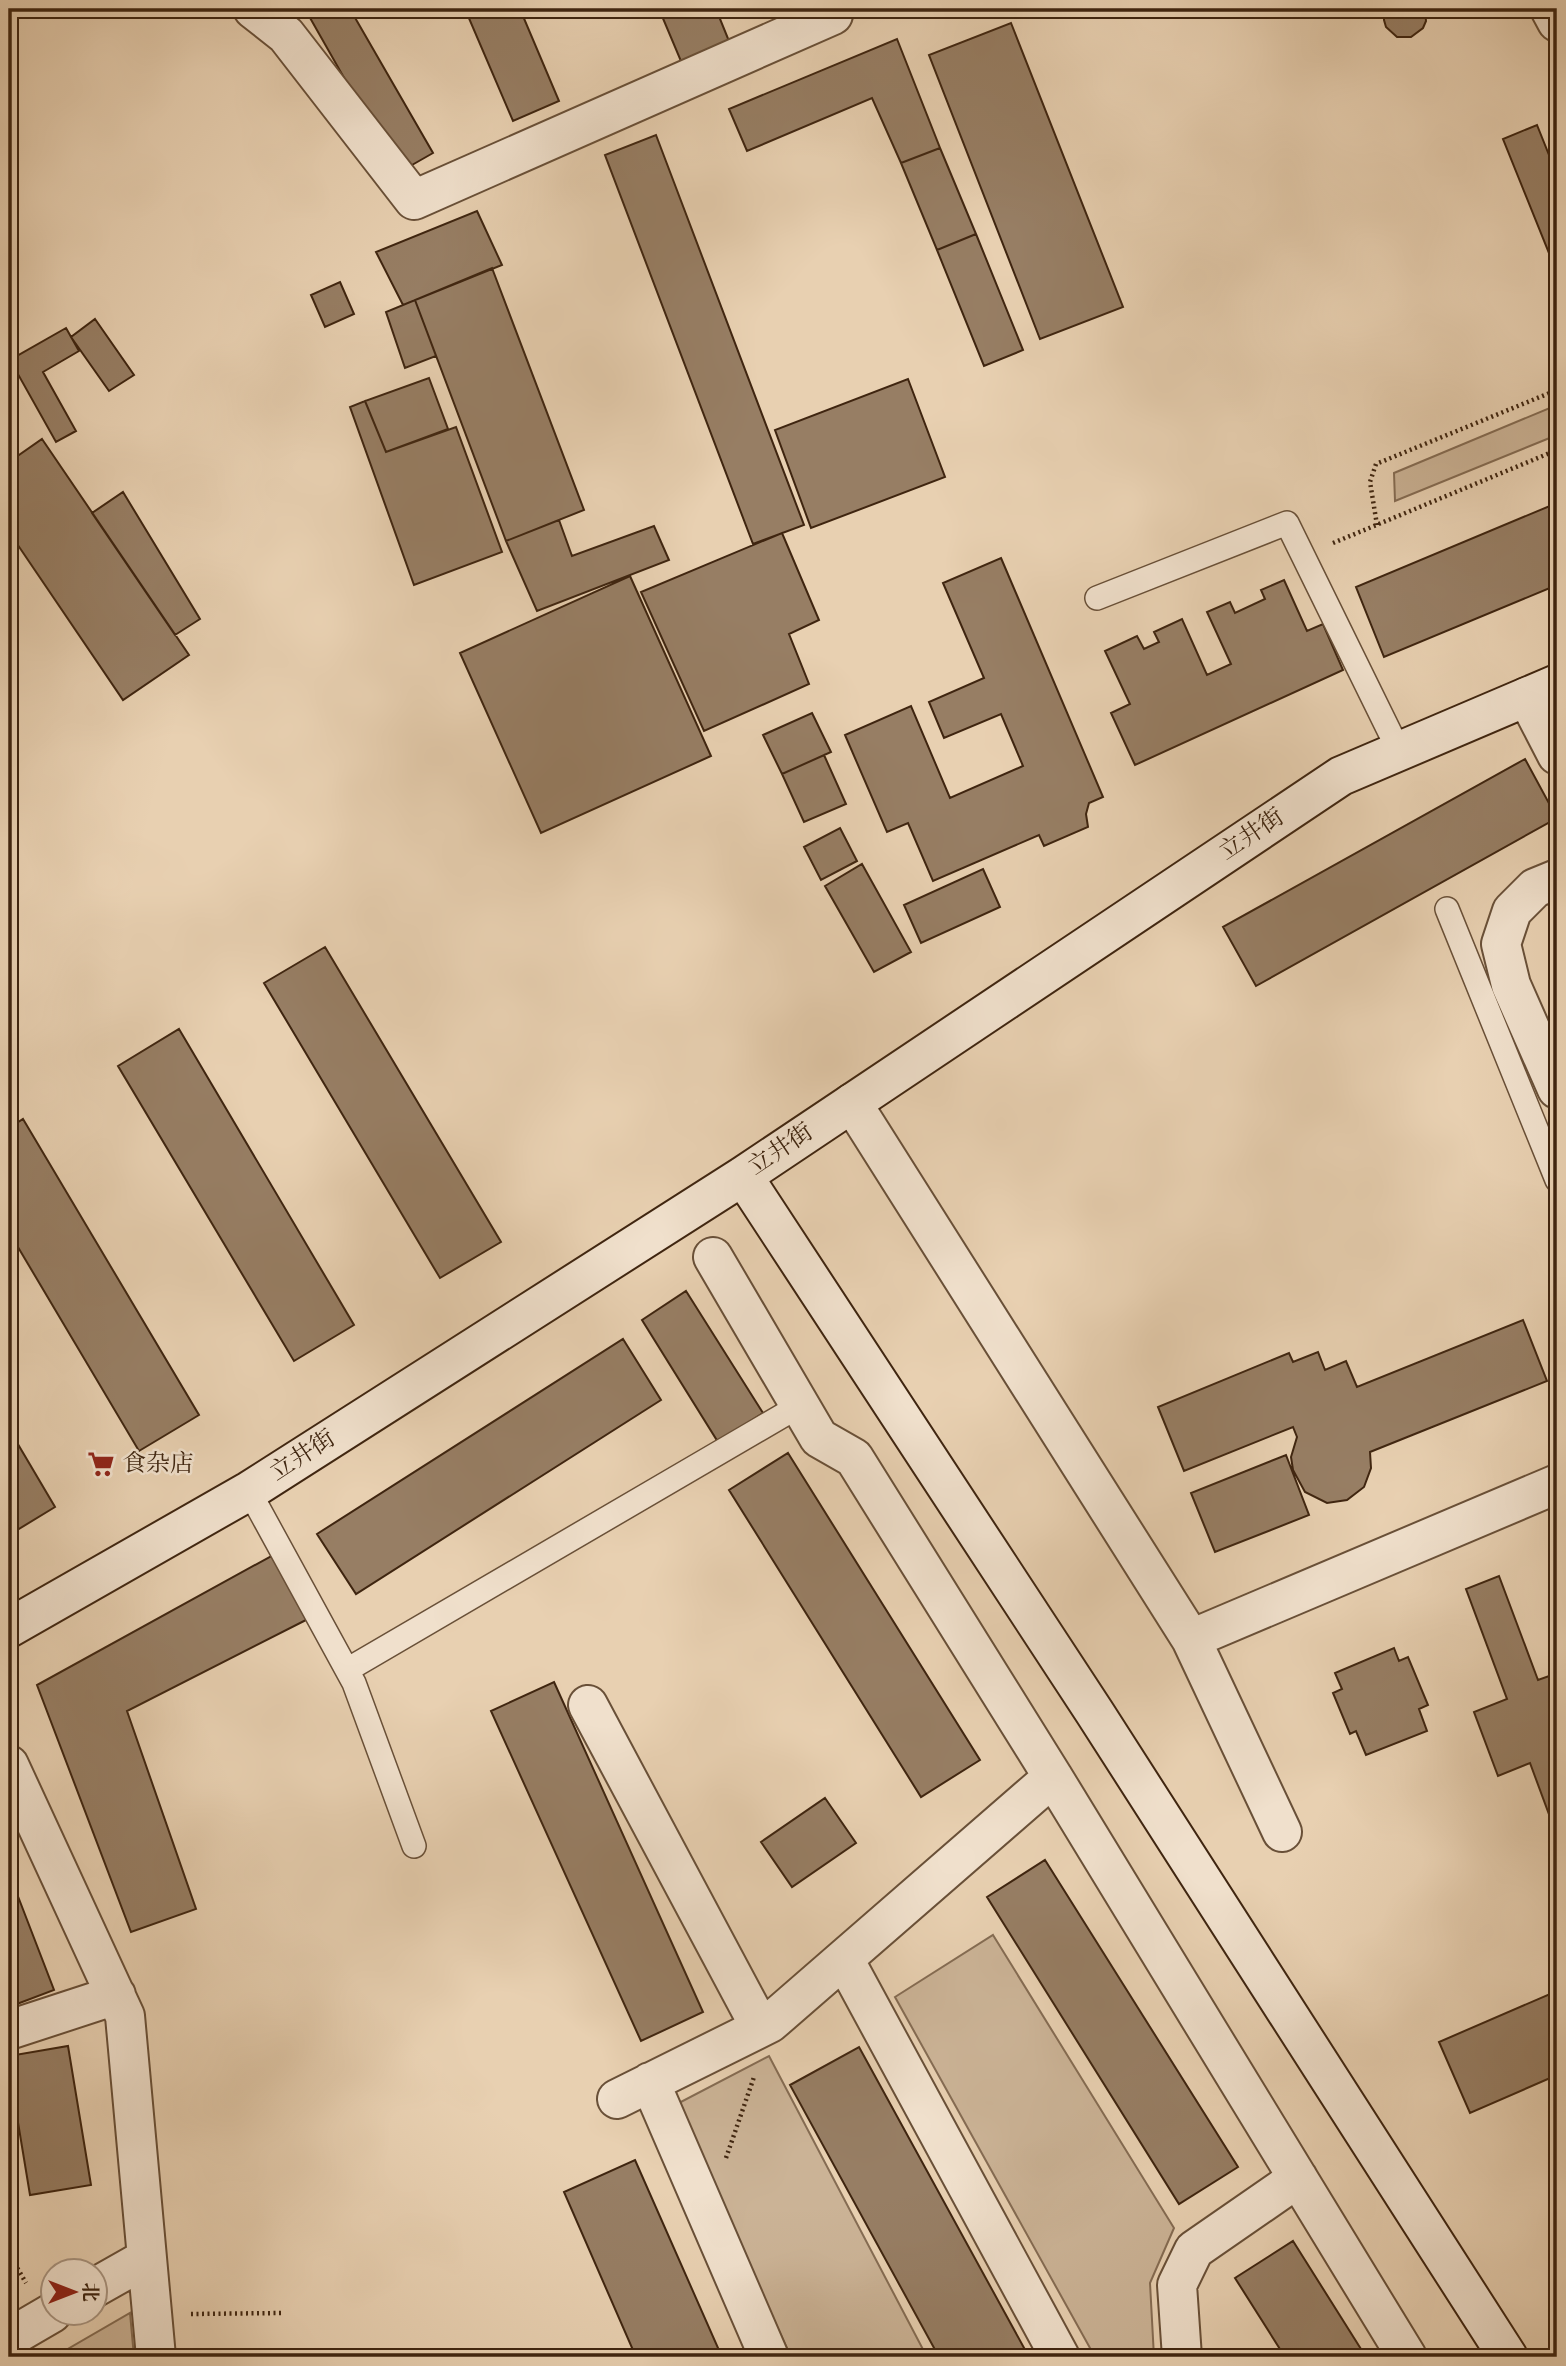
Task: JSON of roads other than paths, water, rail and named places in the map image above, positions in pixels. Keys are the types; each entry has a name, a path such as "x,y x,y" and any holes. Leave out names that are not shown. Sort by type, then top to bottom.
{"street":[{"path":"253,9 286,35 414,200 838,11"},
{"path":"1550,9 1557,22"},
{"path":"1542,691 1557,755"},
{"name":"立井街","path":"9,1628 249,1490 743,1175 1341,776 1542,691"},
{"path":"1557,879 1535,888 1512,911 1501,944 1511,985 1557,1089"},
{"path":"852,1103 1191,1639 1282,1832"},
{"path":"743,1175 1095,1713 1508,2357"},
{"path":"713,1257 819,1438 854,1458 1053,1777 1407,2357"},
{"path":"1191,1639 1557,1484"},
{"path":"587,1705 760,2027"},
{"path":"9,1765 125,2016 156,2357"},
{"path":"617,2099 770,2023 1053,1777"},
{"path":"844,1959 1060,2357"},
{"path":"9,2030 116,1995"},
{"path":"650,2082 769,2357"},
{"path":"1182,2357 1177,2285 1194,2250 1298,2178"},
{"path":"108,2280 147,2258"},
{"path":"9,2338 38,2320"}],"lane":[{"path":"1097,598 1287,523 1399,751"},
{"path":"1447,909 1557,1180"},
{"path":"347,1670 799,1406"},
{"path":"249,1490 354,1683 414,1846"}],"place":[{"name":"食杂店","path":"101,1464"}]}
